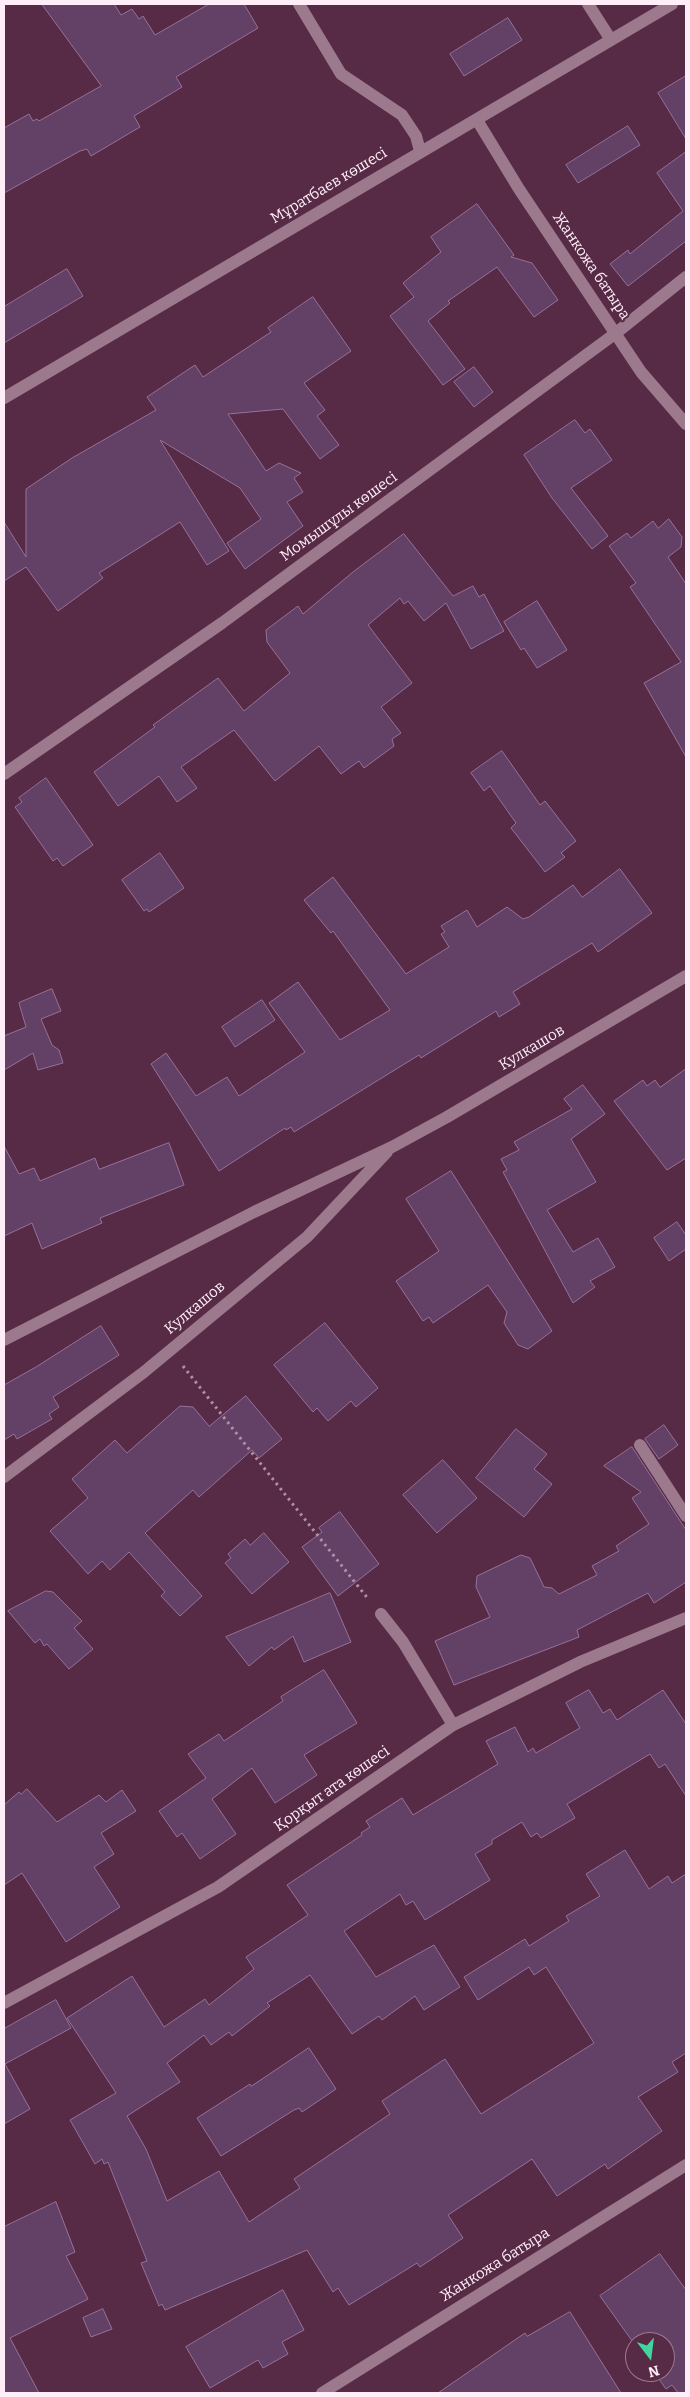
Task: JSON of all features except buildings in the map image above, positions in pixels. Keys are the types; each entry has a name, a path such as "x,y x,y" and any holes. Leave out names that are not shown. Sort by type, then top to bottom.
{"street":[{"path":"299,4 341,74 402,115 416,136 420,150"},
{"path":"588,4 611,40"},
{"name":"Мұратбаев көшесі","path":"4,398 420,150 477,120 672,4"},
{"name":"Жанкожа батыра","path":"477,120 519,189 641,372 686,424"},
{"name":"Момышұлы көшесі","path":"4,774 222,623 616,333 686,277"},
{"name":"Кулкашов","path":"4,1340 254,1212 392,1147 686,976"},
{"name":"Кулкашов","path":"4,1477 144,1372 307,1237 392,1147"},
{"path":"640,1445 686,1516"},
{"path":"381,1614 403,1642 453,1725"},
{"name":"Қорқыт ата көшесі","path":"4,2003 218,1887 453,1725 580,1662 686,1618"},
{"name":"Жанкожа батыра","path":"322,2393 686,2165"}],"path":[{"path":"170,1350 381,1614"}]}
